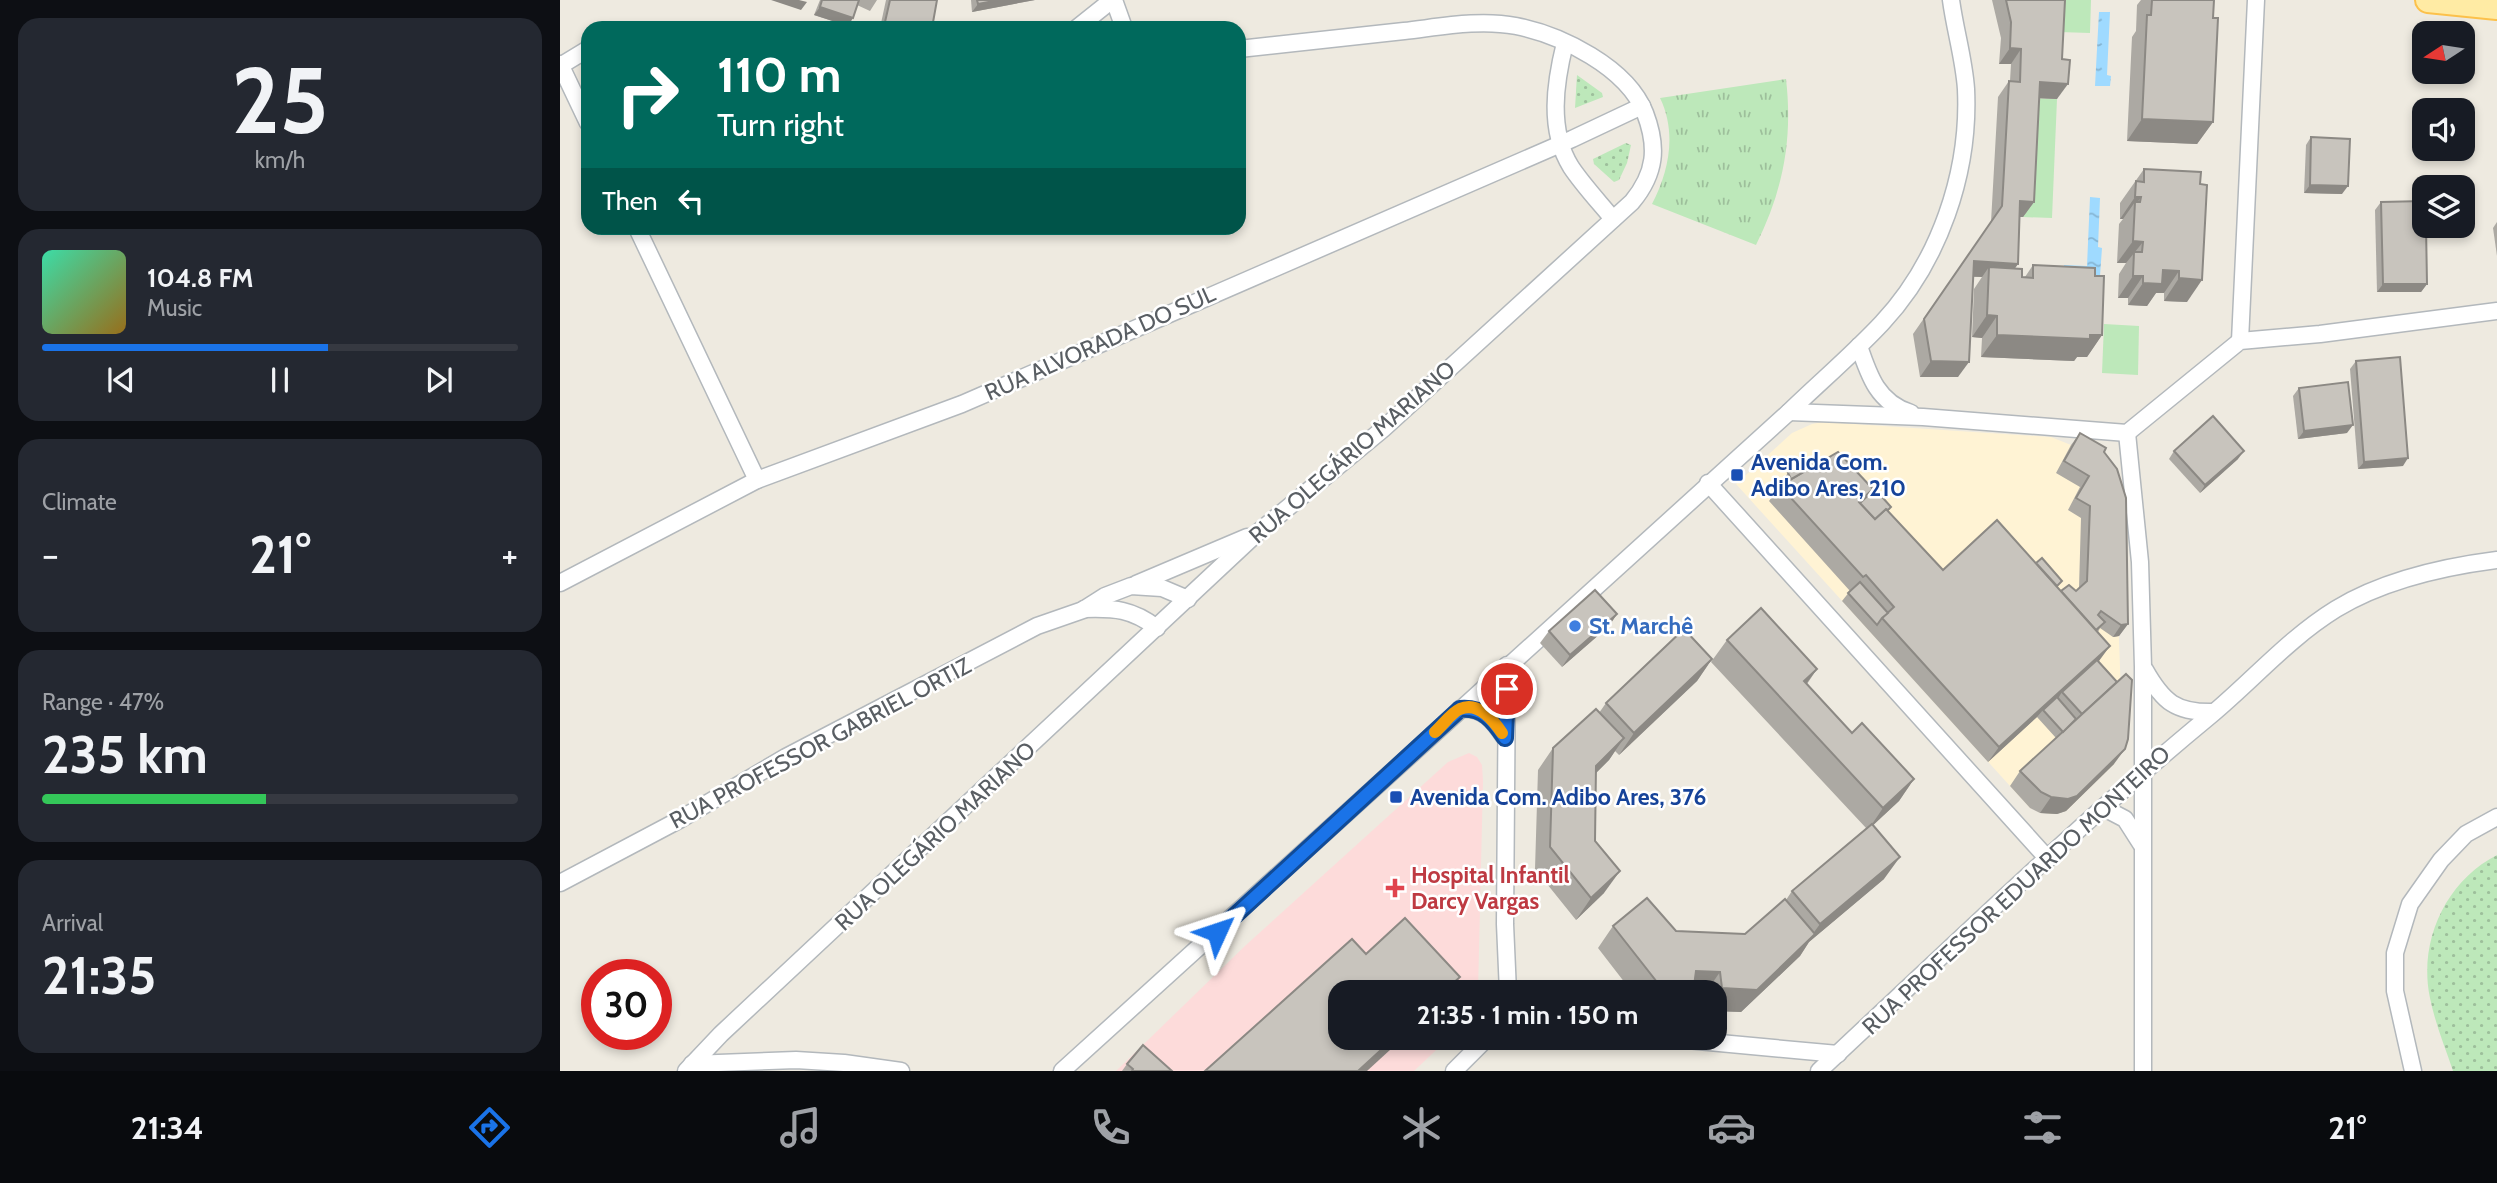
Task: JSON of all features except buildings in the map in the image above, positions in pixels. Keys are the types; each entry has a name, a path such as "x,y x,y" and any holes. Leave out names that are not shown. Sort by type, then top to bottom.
{"main road":[{"path":"2428,0 2497,7"}],"street":[{"path":"1086,21 1113,0 1121,21"},
{"path":"2240,341 2256,0"},
{"path":"1062,1071 1789,412 1884,321 1909,288 1930,253 1955,194 1966,139 1966,89 1961,45 1950,1"},
{"name":"RUA OLEGÁRIO MARIANO","path":"689,1068 721,1034 1256,534 1383,429 1613,219 1644,186 1651,169 1651,134 1642,106 1624,82 1608,68 1565,43 1516,26 1463,24 1246,48"},
{"path":"1565,43 1558,73 1555,119 1561,144 1571,166 1613,219"},
{"path":"581,53 560,65 581,108"},
{"name":"RUA ALVORADA DO SUL","path":"560,583 757,480 962,404 1561,144 1642,106"},
{"path":"640,235 757,480"},
{"path":"1789,412 1923,416 2127,433 2240,341 2320,334 2497,311"},
{"path":"1859,346 1873,383 1881,395 1893,405 1923,416"},
{"path":"2127,433 2140,562 2143,667 2143,1071"},
{"path":"1709,483 2048,859"},
{"path":"1131,586 1256,534"},
{"name":"RUA PROFESSOR EDUARDO MONTEIRO","path":"1819,1071 2143,770 2214,712 2289,644 2336,609 2385,585 2432,571 2497,560"},
{"name":"RUA PROFESSOR GABRIEL ORTIZ","path":"560,883 679,820 786,757 1037,626 1083,610 1105,596 1131,586 1162,588 1188,598"},
{"name":"RUA PROFESSOR GABRIEL ORTIZ","path":"1083,610 1112,608 1129,612 1142,617 1157,628"},
{"path":"1507,665 1505,738 1508,980"},
{"path":"2143,667 2156,690 2178,708 2214,712"},
{"path":"1460,709 1478,710 1486,714 1505,738"},
{"path":"2104,808 2125,819 2143,849"},
{"path":"2413,1071 2395,991 2395,953 2410,904 2441,860 2466,834 2497,817"},
{"path":"1727,1044 1838,1054"},
{"path":"1454,1071 1475,1050"},
{"path":"689,1068 796,1060 901,1071"}],"shaded area":[{"path":"1823,422 2051,437 2071,445 2118,612 2121,695 2118,754 2114,764 2066,811 2050,814 2030,808 1736,484 1792,433"},
{"name":"Hospital Infantil Darcy Vargas","path":"1469,753 1477,757 1482,765 1478,980 1328,980 1328,1050 1436,1050 1414,1071 1116,1071 1246,945 1448,762"}],"green space":[{"path":"2060,0 2091,0 2090,33 2059,32"},
{"path":"1577,75 1602,93 1603,97 1575,108"},
{"path":"1786,79 1788,123 1784,164 1773,205 1756,245 1652,204 1663,178 1669,152 1668,125 1660,98"},
{"path":"2029,98 2057,99 2052,218 2023,217"},
{"path":"1626,143 1631,145 1627,163 1619,180 1614,182 1594,164 1593,159"},
{"path":"2104,324 2139,326 2138,375 2102,373"},
{"path":"2497,855 2497,1071 2453,1071 2430,998 2427,977 2432,935 2450,897 2463,880"}],"water":[{"path":"2099,12 2110,12 2107,75 2111,76 2110,86 2095,86"},
{"path":"2090,197 2100,198 2100,276 2063,274 2064,265 2087,266"}],"slow traffic":[{"path":"1435,732 1460,709 1469,708 1486,714 1502,733"}],"place":[{"name":"Avenida Com. Adibo Ares, 210","path":"1737,475"},
{"name":"St. Marchê","path":"1575,626"},
{"name":"Avenida Com. Adibo Ares, 376","path":"1396,797"},
{"name":"Hospital Infantil Darcy Vargas","path":"1395,888"}],"route":[{"path":"1217,932 1460,709 1469,708 1486,714 1505,738 1507,689"}]}
